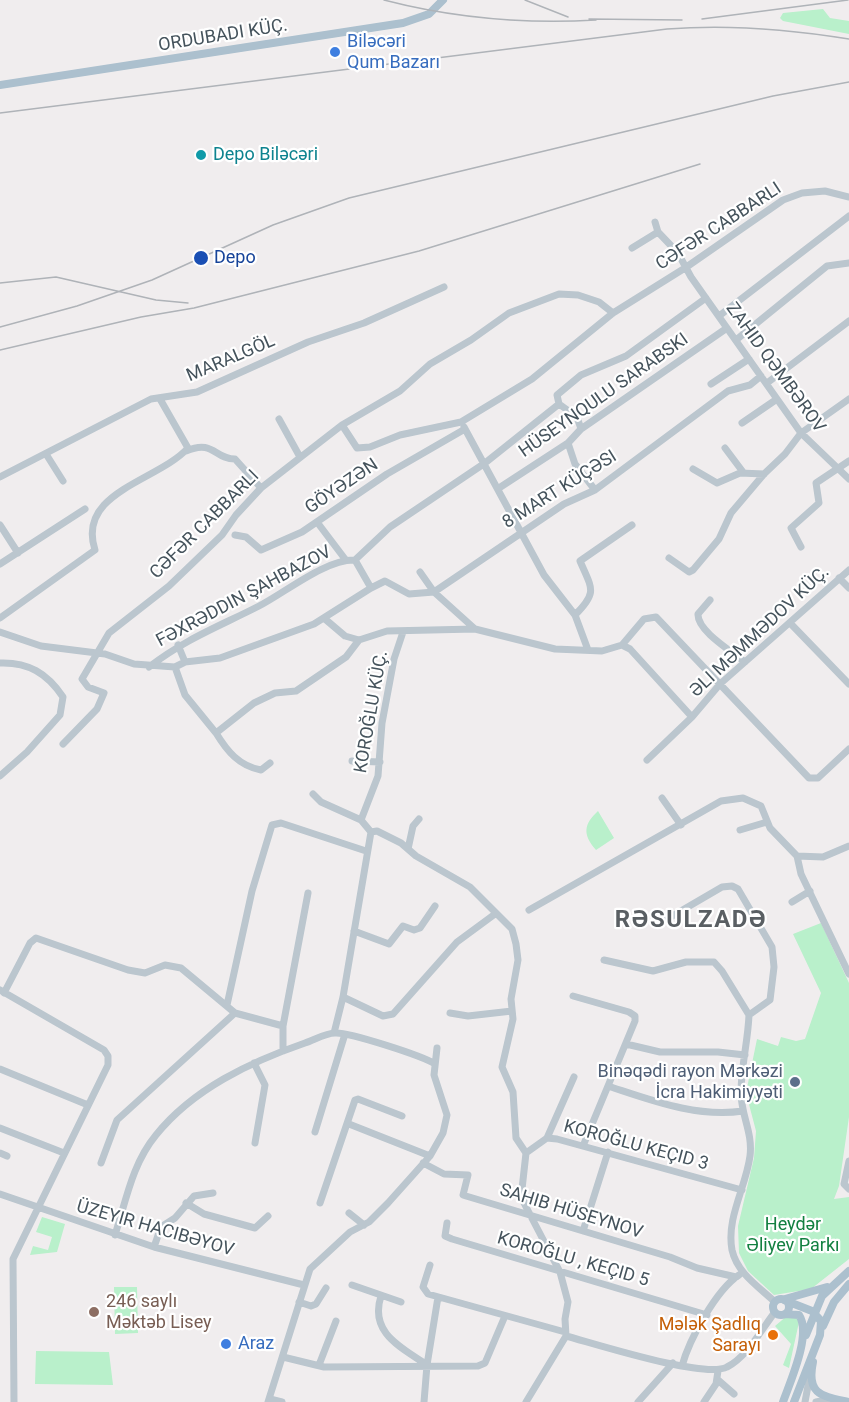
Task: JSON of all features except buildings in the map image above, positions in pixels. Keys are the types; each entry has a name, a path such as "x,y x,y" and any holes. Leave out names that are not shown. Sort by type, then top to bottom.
{"main road":[{"name":"ORDUBADI KÜÇ.","path":"0,85 308,40 403,23 429,14 443,0"},
{"path":"783,1402 814,1312 822,1296 849,1271"},
{"path":"780,1300 813,1293 835,1283"},
{"path":"794,1402 834,1302 849,1284"},
{"path":"780,1300 814,1312 821,1321 811,1371 815,1390 849,1401"},
{"path":"780,1300 775,1312 797,1313 802,1318 801,1350"},
{"path":"780,1300 789,1307 785,1314"}],"street":[{"name":"GÖYƏZƏN","path":"235,535 246,537 261,550 302,532 532,379 613,313 685,268 783,200 802,192 825,191 849,197"},
{"path":"718,316 849,216"},
{"path":"632,248 658,232 655,222"},
{"name":"ZAHID QƏMBƏROV","path":"658,232 678,253 685,268 801,433 849,479"},
{"path":"736,340 827,266 849,263"},
{"name":"MARALGÖL","path":"0,477 151,399 197,392 308,342 364,323 444,287"},
{"path":"63,744 97,709 104,693 88,687 82,679 109,633 169,586 222,535 236,515 261,488 300,457 342,425 400,391 430,363 471,340 509,313 558,294 578,295 598,303 613,313"},
{"path":"580,429 577,417 559,404 557,395 581,375 626,356 706,298"},
{"path":"766,383 849,321"},
{"name":"HÜSEYNQULU SARABSKI","path":"499,488 568,443 580,429 727,328"},
{"path":"711,384 749,359"},
{"name":"8 MART KÜÇƏSI","path":"434,592 564,504 595,490 728,391 750,385 761,376"},
{"path":"160,399 186,442 186,451"},
{"path":"742,423 777,399"},
{"path":"669,558 678,567 689,572 693,570 719,539 731,513 801,433 849,399"},
{"path":"371,588 355,560 390,527 485,463 559,404"},
{"path":"279,419 300,457"},
{"path":"342,425 357,448 370,447 400,435 463,426 499,488 544,575 575,615 588,650"},
{"path":"568,443 575,464 595,490"},
{"path":"0,618 95,550 90,534 92,522 114,494 146,478 186,451 197,446 212,448 229,459 235,459 261,488"},
{"path":"725,448 743,472"},
{"path":"46,454 63,481"},
{"path":"801,547 791,528 819,502 816,483 849,461"},
{"path":"693,469 717,483 743,472 764,474"},
{"path":"0,564 85,510"},
{"path":"317,522 345,560"},
{"path":"0,525 18,553"},
{"path":"575,615 590,599 592,591 580,561 632,525"},
{"name":"FƏXRƏDDIN ŞAHBAZOV","path":"149,667 178,645 257,607 345,560 355,560"},
{"name":"ƏLI MƏMMƏDOV KÜÇ.","path":"647,760 692,717 720,684 849,570"},
{"path":"420,572 434,592 475,629"},
{"path":"839,578 849,588"},
{"path":"0,632 41,645 98,653 149,667 175,667 185,662 220,658 325,619 385,581 409,594 434,592"},
{"path":"710,600 699,611 697,619 726,650 745,662"},
{"path":"325,619 345,636 359,640 387,632 475,629 497,632 533,645 602,651 622,645 644,619 656,617 809,778 818,778 849,749"},
{"path":"790,622 849,684"},
{"name":"KOROĞLU KÜÇ.","path":"361,820 378,776 382,723 394,658 403,632"},
{"path":"216,733 254,703 275,693 296,691 346,657 359,640"},
{"path":"178,645 185,662"},
{"path":"622,645 630,649 692,717"},
{"path":"0,663 14,662 38,670 54,683 63,696 60,716 27,752 0,776"},
{"path":"175,667 185,696 227,750 248,768 261,771 270,763"},
{"path":"352,761 380,762"},
{"path":"313,794 321,802 361,820 371,832"},
{"path":"662,798 681,825"},
{"path":"530,910 730,798 756,802 761,806 767,822 777,837 797,856 799,868 849,974"},
{"path":"408,849 413,826 419,819"},
{"path":"740,830 767,822"},
{"path":"227,1005 252,891 272,825 281,823 366,851"},
{"path":"371,832 376,831 470,887 512,929 518,960 511,999 513,1018 502,1067 513,1092 516,1138 526,1153 522,1189 530,1216 560,1272 568,1302 565,1334 526,1402"},
{"path":"334,1033 343,997 371,832"},
{"path":"797,856 824,857 849,846"},
{"path":"662,922 722,887 732,886 738,889 772,947 774,967 770,1000 749,1016"},
{"path":"792,902 810,891"},
{"path":"283,1051 283,1026 308,893"},
{"path":"354,931 389,944 403,926 414,930 420,928 435,906"},
{"path":"343,997 384,1016 393,1014 457,942 495,914"},
{"path":"14,1402 11,1268 13,1259 108,1065 108,1056 104,1050 2,992 30,944 36,938 136,972 145,973 165,965 181,968 236,1013 283,1026"},
{"path":"604,960 653,971 686,962 714,962 722,971 749,1016 741,1094 751,1142 732,1239 736,1263 744,1273 780,1300"},
{"path":"573,996 635,1016 626,1044 583,1146"},
{"path":"450,1013 468,1016 512,1011"},
{"path":"101,1163 117,1120 236,1013"},
{"path":"115,1235 136,1167 156,1134 204,1092 254,1063 334,1033 345,1034 435,1064"},
{"path":"315,1132 345,1034"},
{"path":"626,1044 660,1052 718,1052 745,1055"},
{"path":"282,1402 269,1401 304,1285 314,1263 350,1232 364,1225 388,1203 430,1156 443,1133 447,1115 445,1103 438,1093 434,1075 437,1048"},
{"path":"254,1063 266,1085 255,1143"},
{"path":"0,1069 88,1105"},
{"path":"547,1138 574,1077"},
{"path":"608,1086 651,1100 710,1114 743,1111"},
{"path":"320,1203 356,1099 402,1116"},
{"path":"349,1124 430,1156"},
{"path":"0,1128 64,1153"},
{"name":"KOROĞLU KEÇID 3","path":"526,1153 547,1138 608,1152 742,1190"},
{"path":"583,1231 608,1152"},
{"path":"847,1187 849,1161"},
{"name":"SAHIB HÜSEYNOV","path":"423,1163 444,1174 468,1175 463,1195 465,1196 670,1257 697,1268 736,1277"},
{"path":"154,1247 161,1227 175,1218 186,1203 194,1196 213,1192"},
{"path":"0,1194 37,1209 154,1247 304,1285"},
{"path":"186,1203 204,1214 255,1228 268,1216"},
{"path":"350,1213 364,1225"},
{"name":"KOROĞLU , KEÇID 5","path":"447,1223 445,1236 707,1315"},
{"path":"430,1265 423,1287 428,1294 703,1371 718,1371 730,1366 741,1356 775,1312"},
{"path":"682,1366 689,1343 707,1315 736,1277 744,1273"},
{"path":"352,1285 401,1302"},
{"path":"299,1302 311,1306 316,1304 326,1288"},
{"path":"381,1296 378,1323 386,1335 427,1365"},
{"path":"424,1402 427,1365 438,1297"},
{"path":"283,1357 319,1365 478,1366 485,1363 505,1316"},
{"path":"319,1365 336,1320"},
{"path":"638,1402 673,1363"},
{"path":"704,1402 718,1380 718,1371"},
{"path":"804,1402 811,1371"},
{"path":"718,1380 734,1394"},
{"path":"816,1402 824,1398 837,1399"}],"green space":[{"path":"823,9 830,18 849,21 849,34 783,21 780,18 783,13"},
{"path":"598,811 614,838 596,850 588,839 586,829"},
{"name":"Heydər Əliyev Parkı","path":"821,923 849,983 849,1117 839,1186 834,1199 849,1197 849,1259 811,1289 774,1295 748,1271 739,1253 738,1226 754,1158 756,1131 746,1093 757,1039 778,1046 781,1037 796,1041 805,1039 821,993 793,934"},
{"path":"42,1217 65,1224 57,1252 30,1255 33,1246 48,1250 52,1237 36,1232"},
{"path":"114,1287 137,1287 138,1333 115,1334"},
{"path":"788,1315 796,1317 799,1322 789,1368 783,1365 791,1344 775,1326"},
{"path":"36,1351 109,1352 113,1385 35,1384"}],"railway":[{"path":"384,0 436,11 489,18 543,21 596,20"},
{"path":"525,0 568,17"},
{"path":"702,19 848,0"},
{"path":"589,19 682,20"},
{"path":"0,113 667,29 758,28 849,39"},
{"path":"0,327 77,306 152,280 273,225 349,198 773,96 849,82"},
{"path":"0,350 141,317 194,308 419,251 700,164"},
{"path":"0,283 56,277 156,300 188,303"}],"place":[{"name":"Biləcəri Qum Bazarı","path":"335,52"},
{"name":"Depo Biləcəri","path":"201,155"},
{"name":"Depo","path":"201,258"},
{"name":"Binəqədi rayon Mərkəzi İcra Hakimiyyəti","path":"795,1082"},
{"name":"246 saylı Məktəb Lisey","path":"94,1312"},
{"name":"Mələk Şadlıq Sarayı","path":"773,1335"},
{"name":"Araz","path":"226,1344"}],"district":[{"name":"RƏSULZADƏ","path":"691,921"}]}
